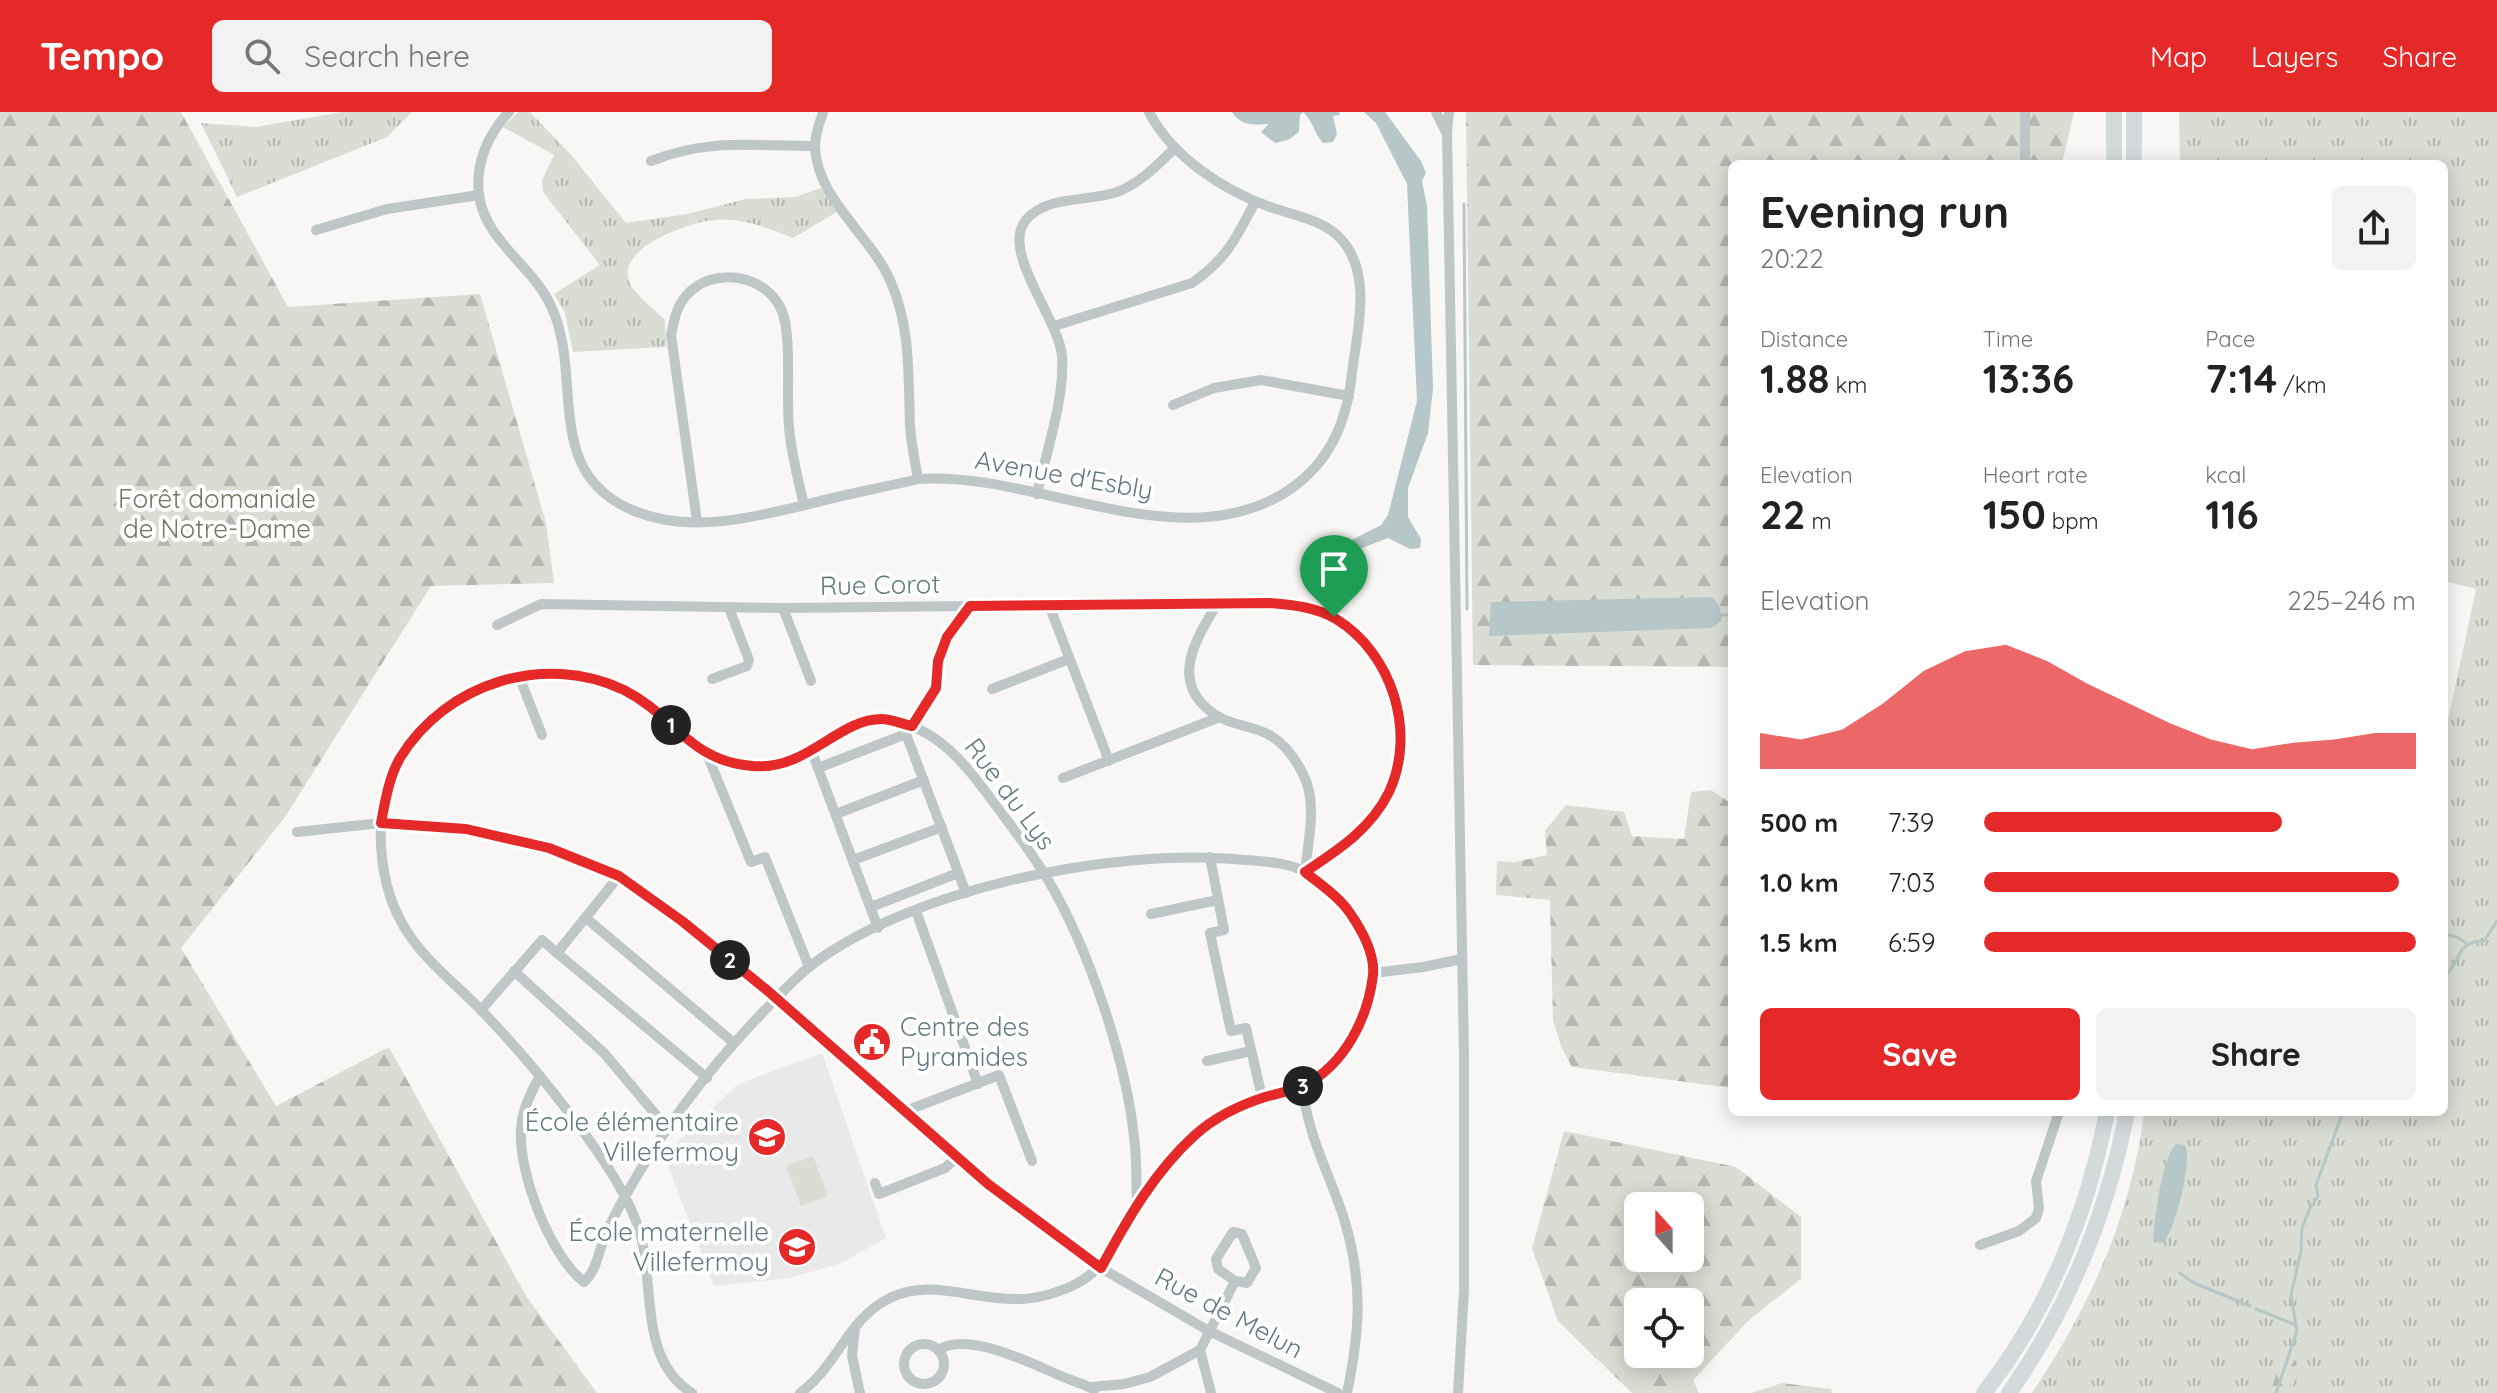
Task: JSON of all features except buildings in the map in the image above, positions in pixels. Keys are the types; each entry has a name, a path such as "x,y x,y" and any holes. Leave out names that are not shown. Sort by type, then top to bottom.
{"highway":[{"path":"2114,112 2114,160"},
{"path":"2134,112 2134,160"},
{"path":"1984,1393 2022,1340 2059,1270 2089,1191 2106,1116"},
{"path":"2009,1393 2038,1350 2076,1278 2107,1197 2126,1116"}],"street":[{"name":"Avenue d'Esbly","path":"509,112 487,140 480,165 479,195 492,231 551,304 560,328 573,440 585,474 606,495 635,512 664,520 728,521 764,516 918,479 944,477 980,480 1136,514 1228,516 1272,502 1308,477 1334,441 1346,413 1349,396 1360,284 1351,254 1330,230 1255,202 1198,168 1175,148 1149,112"},
{"path":"823,112 815,146 822,174 833,196 870,246 890,280 906,331 910,427 918,479"},
{"path":"1436,112 1447,133"},
{"path":"1449,112 1461,791 1464,1290 1457,1392"},
{"path":"2025,112 2025,160"},
{"path":"651,161 692,147 712,144 815,146"},
{"path":"1037,494 1061,384 1062,354 1054,326 1020,257 1018,238 1024,222 1050,205 1116,192 1139,182 1175,148"},
{"path":"316,230 387,209 479,195"},
{"path":"1054,326 1192,283 1211,270 1231,248 1255,202"},
{"path":"697,521 671,335 675,312 686,295 701,283 720,277 757,282 772,295 782,312 786,329 789,428 804,505"},
{"path":"1173,405 1214,388 1261,380 1349,396"},
{"name":"Rue Corot","path":"497,625 541,604 783,608 1270,603 1306,607 1334,617 1371,651 1389,681 1401,746 1398,768 1375,815 1353,839 1305,872"},
{"path":"1217,604 1198,636 1188,661 1192,687 1203,705 1220,717 1271,736 1289,752 1304,776 1311,803 1305,872"},
{"path":"1049,605 1109,761"},
{"path":"818,768 909,730 936,688 938,661 947,637 970,606"},
{"path":"712,679 747,666 749,660 729,608"},
{"path":"783,608 811,681"},
{"path":"992,689 1069,659"},
{"name":"Rue du Lys","path":"692,1393 676,1380 659,1352 653,1331 643,1240 625,1196 540,1076 410,936 387,884 381,823 398,761 412,741 445,709 467,694 492,683 546,673 601,681 650,706 680,735 707,754 755,767 786,763 812,752 863,722 884,719 909,730 929,733 947,746 975,778 1043,873 1070,924 1122,1069 1134,1135 1137,1202"},
{"path":"519,676 542,735"},
{"path":"1063,778 1220,717"},
{"path":"909,730 966,893"},
{"path":"812,752 878,928"},
{"path":"707,754 751,862 765,857 809,967"},
{"path":"836,814 924,780"},
{"name":"Rue de Melun","path":"297,832 381,823 466,829 549,848 619,876 682,921 776,999 956,1158 1101,1268 1209,1331 1338,1393"},
{"path":"853,860 942,827"},
{"path":"1210,857 1224,930 1210,933 1231,1031 1246,1028 1262,1097"},
{"path":"540,1076 528,1097 520,1128 523,1154 530,1186 557,1249 573,1273 584,1282 593,1274 604,1239 625,1196 667,1128 734,1043 809,967 878,928 966,893 1043,873 1139,860 1210,857 1267,862 1305,872 1348,909 1370,954 1373,973 1360,1022 1349,1045 1328,1071 1303,1086 1262,1097 1227,1112 1196,1134 1137,1202 1101,1268 1073,1285 1048,1295 1019,1299 925,1288 901,1294 879,1304 855,1326 822,1374 800,1393"},
{"path":"871,907 958,873"},
{"path":"557,953 619,876"},
{"path":"1151,914 1218,900"},
{"path":"916,911 978,1084"},
{"path":"586,918 734,1043"},
{"path":"481,1010 542,940 707,1078"},
{"path":"1373,973 1462,959"},
{"path":"514,971 604,1053 667,1128"},
{"path":"1207,1061 1251,1051"},
{"path":"903,1112 999,1075 1032,1161"},
{"path":"1303,1086 1305,1114 1344,1220 1354,1259 1360,1302 1358,1339 1347,1393"},
{"path":"1980,1245 2019,1231 2036,1218 2039,1208 2036,1181 2058,1116"},
{"path":"875,1183 879,1194 945,1168 956,1158"},
{"path":"1233,1232 1242,1234 1256,1268 1247,1283 1235,1281 1218,1269 1216,1259 1233,1232"},
{"path":"938,1350 954,1344 978,1346 1024,1359 1094,1390 1124,1384 1150,1377 1200,1350 1235,1281"},
{"path":"855,1326 852,1356 860,1393"},
{"path":"1200,1350 1211,1393"}],"shaded area":[{"path":"1232,112 1303,112 1299,132 1288,140 1275,143 1261,132 1269,124 1243,122"},
{"path":"1303,112 1339,112 1340,115 1333,116 1337,134 1333,142 1323,143"},
{"path":"1364,112 1385,112 1421,161 1426,173 1422,181 1427,206 1433,388 1428,433 1408,488 1408,517 1421,539 1420,548 1410,549 1388,538 1347,554 1344,544 1381,525 1388,515 1417,401 1407,184 1376,123"},
{"path":"1712,597 1720,608 1721,621 1712,628 1489,636 1491,602"},
{"name":"École élémentaire Villefermoy","path":"822,1053 886,1238 839,1264 789,1278 714,1286 664,1155 738,1084"},
{"path":"2176,1144 2185,1145 2187,1153 2182,1195 2168,1236 2163,1243 2153,1242 2163,1175"}],"green space":[{"name":"Forêt domaniale de Notre-Dame","path":"0,112 181,112 288,307 480,294 546,523 554,583 431,586 285,817 181,948 276,1106 389,1047 526,1296 597,1393 0,1393"},
{"path":"342,112 412,112 387,137 237,197 201,123 256,127"},
{"path":"518,112 530,112 572,156 626,223 687,214 746,199 795,197 821,188 837,212 793,238 754,224 714,220 688,226 657,239 633,259 628,271 633,288 665,320 666,347 573,352 565,313 554,294 600,265 543,192 542,180 554,155 503,127"},
{"path":"1466,112 2074,112 2063,160 1728,160 1728,667 1473,665"},
{"path":"2179,112 2497,112 2497,1393 2032,1393 2072,1328 2105,1259 2129,1187 2143,1116 2448,1116 2448,720 2476,589 2448,582 2448,160 2180,160"},
{"path":"1711,790 1728,801 1728,1087 1572,1067 1553,1020 1550,900 1496,895 1497,861 1515,862 1547,855 1545,831 1566,805 1624,812 1632,836 1684,839 1691,792"},
{"path":"1564,1131 1736,1167 1801,1217 1801,1279 1749,1320 1693,1380 1699,1393 1632,1393 1558,1321 1532,1248"},
{"path":"813,1156 828,1196 801,1206 786,1166"},
{"path":"2284,1351 2297,1362 2288,1393 2270,1393"},
{"path":"1782,1383 1831,1389 1832,1393 1751,1393"}],"waterway":[{"path":"1464,204 1467,609"},
{"path":"1721,615 1728,615"},
{"path":"2448,972 2463,949 2474,942 2484,941 2497,921"},
{"path":"2448,935 2466,943"},
{"path":"2276,1393 2297,1331 2291,1295 2301,1251 2302,1228 2318,1196 2316,1185 2342,1116"},
{"path":"2180,1273 2192,1282 2250,1306"},
{"path":"2256,1309 2296,1325"}],"place":[{"name":"Centre des Pyramides","path":"872,1042"},
{"name":"École élémentaire Villefermoy","path":"767,1137"},
{"name":"École maternelle Villefermoy","path":"797,1247"}],"route":[{"path":"1270,603 1306,607 1334,617 1371,651 1389,681 1401,731 1398,768 1375,815 1353,839 1305,872 1348,909 1370,954 1373,973 1360,1022 1349,1045 1328,1071 1303,1086 1262,1097 1227,1112 1196,1134 1137,1202 1101,1268 956,1158 768,991 682,921 619,876 549,848 466,829 381,823 398,761 412,741 445,709 467,694 519,676 546,673 601,681 650,706 698,750 733,763 755,767 786,763 812,752 863,722 884,719 912,726 936,688 938,661 947,637 970,606 1270,603"}]}
